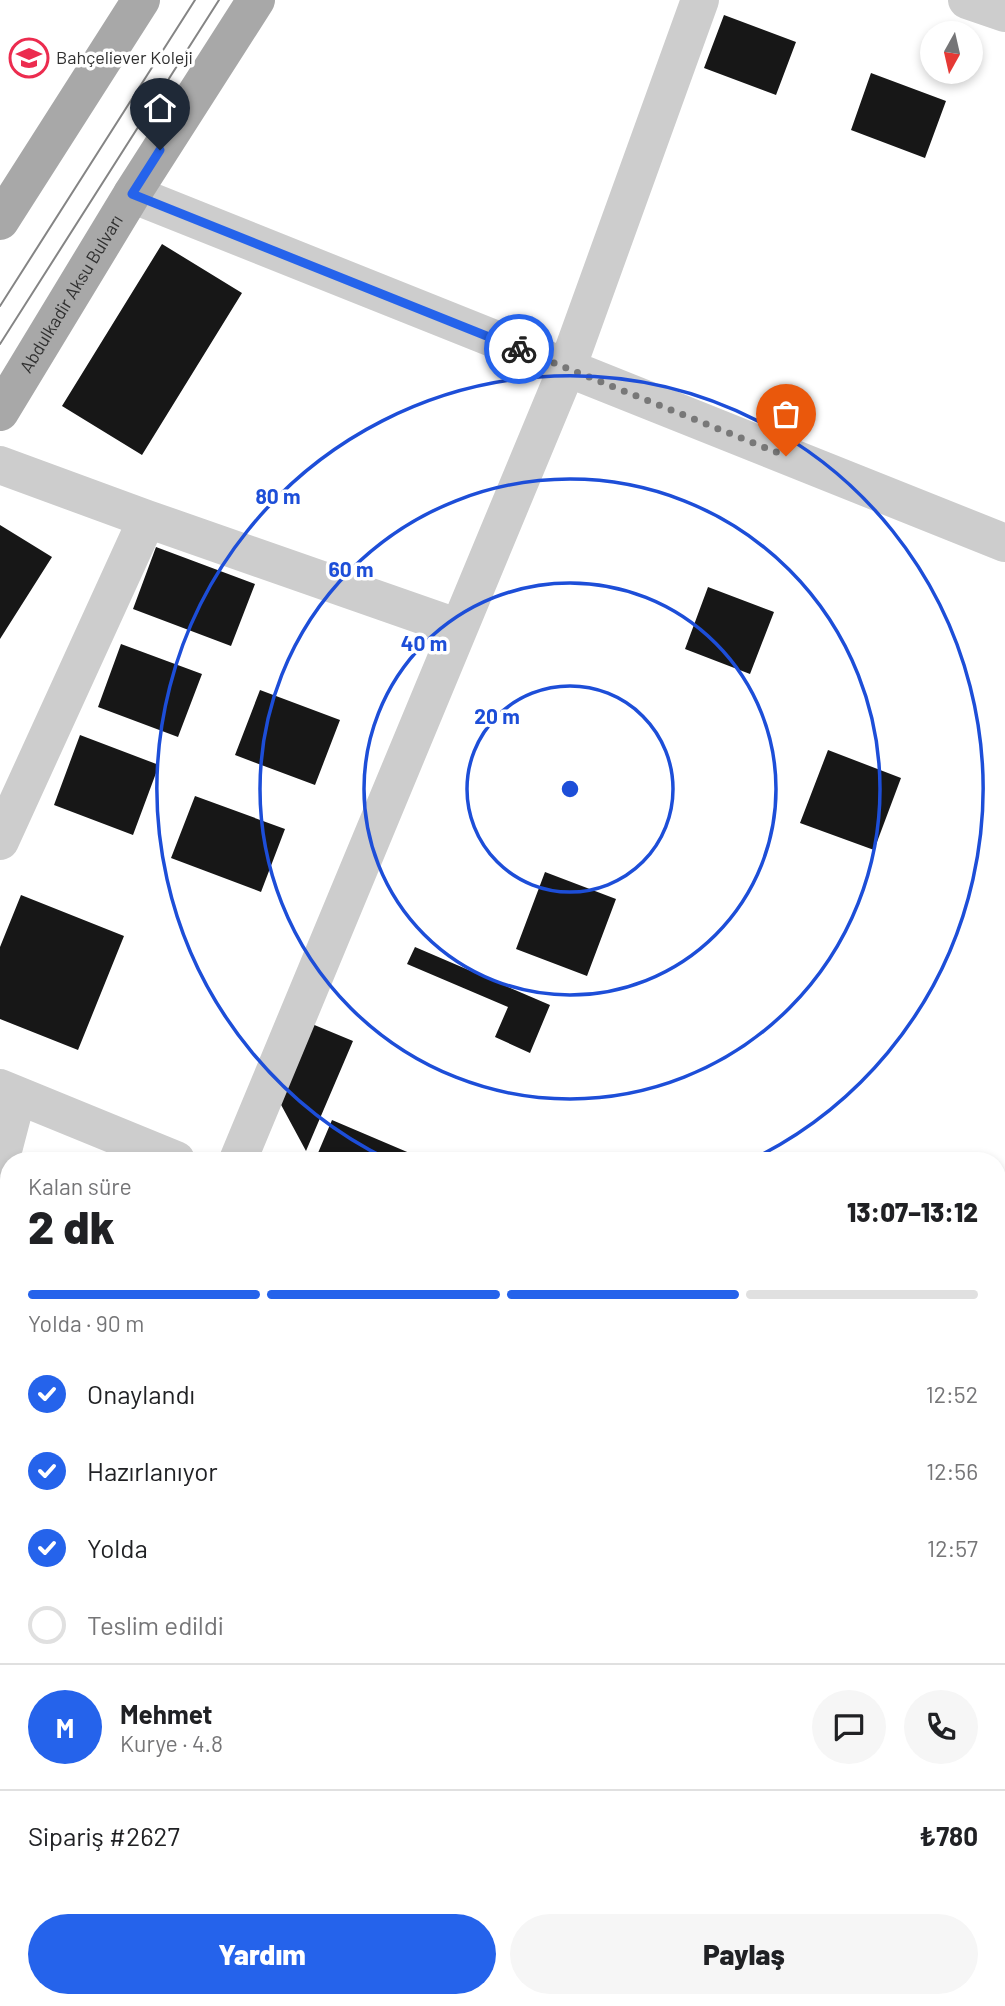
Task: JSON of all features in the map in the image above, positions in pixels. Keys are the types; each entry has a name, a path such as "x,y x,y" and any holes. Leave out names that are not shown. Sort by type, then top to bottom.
{"main road":[{"path":"4,202 141,0"},
{"name":"Abdulkadir Aksu Bulvarı","path":"0,412 132,194 256,0"}],"street":[{"path":"241,1152 567,368 700,0"},
{"path":"967,0 1005,13"},
{"path":"132,194 1005,543"},
{"path":"0,465 459,628"},
{"path":"0,841 147,519"},
{"path":"1,1152 9,1093 156,1152"}],"building":[{"path":"724,15 796,42 776,95 704,68"},
{"path":"871,73 946,101 925,158 851,130"},
{"path":"162,244 242,293 142,455 62,406"},
{"path":"0,525 52,557 0,639"},
{"path":"156,547 255,584 231,646 133,609"},
{"path":"708,587 774,612 750,674 685,649"},
{"path":"121,644 202,674 178,737 98,707"},
{"path":"260,690 340,720 315,785 235,755"},
{"path":"80,735 159,765 133,835 54,805"},
{"path":"828,750 901,778 874,850 800,823"},
{"path":"195,796 285,829 261,892 171,858"},
{"path":"545,872 616,899 587,976 516,949"},
{"path":"21,895 124,936 78,1050 0,1019 0,947"},
{"path":"415,947 550,1005 530,1053 495,1037 508,1007 407,964"},
{"path":"312,1024 353,1041 306,1151 279,1101"},
{"path":"332,1120 407,1152 318,1152"}],"tram line":[{"path":"0,306 195,0"},
{"path":"0,344 219,0"}],"way so far":[{"path":"519,349 786,456"}],"place":[{"name":"Bahçeliever Koleji","path":"29,58"}],"route":[{"path":"160,150 132,194 519,349"}]}
